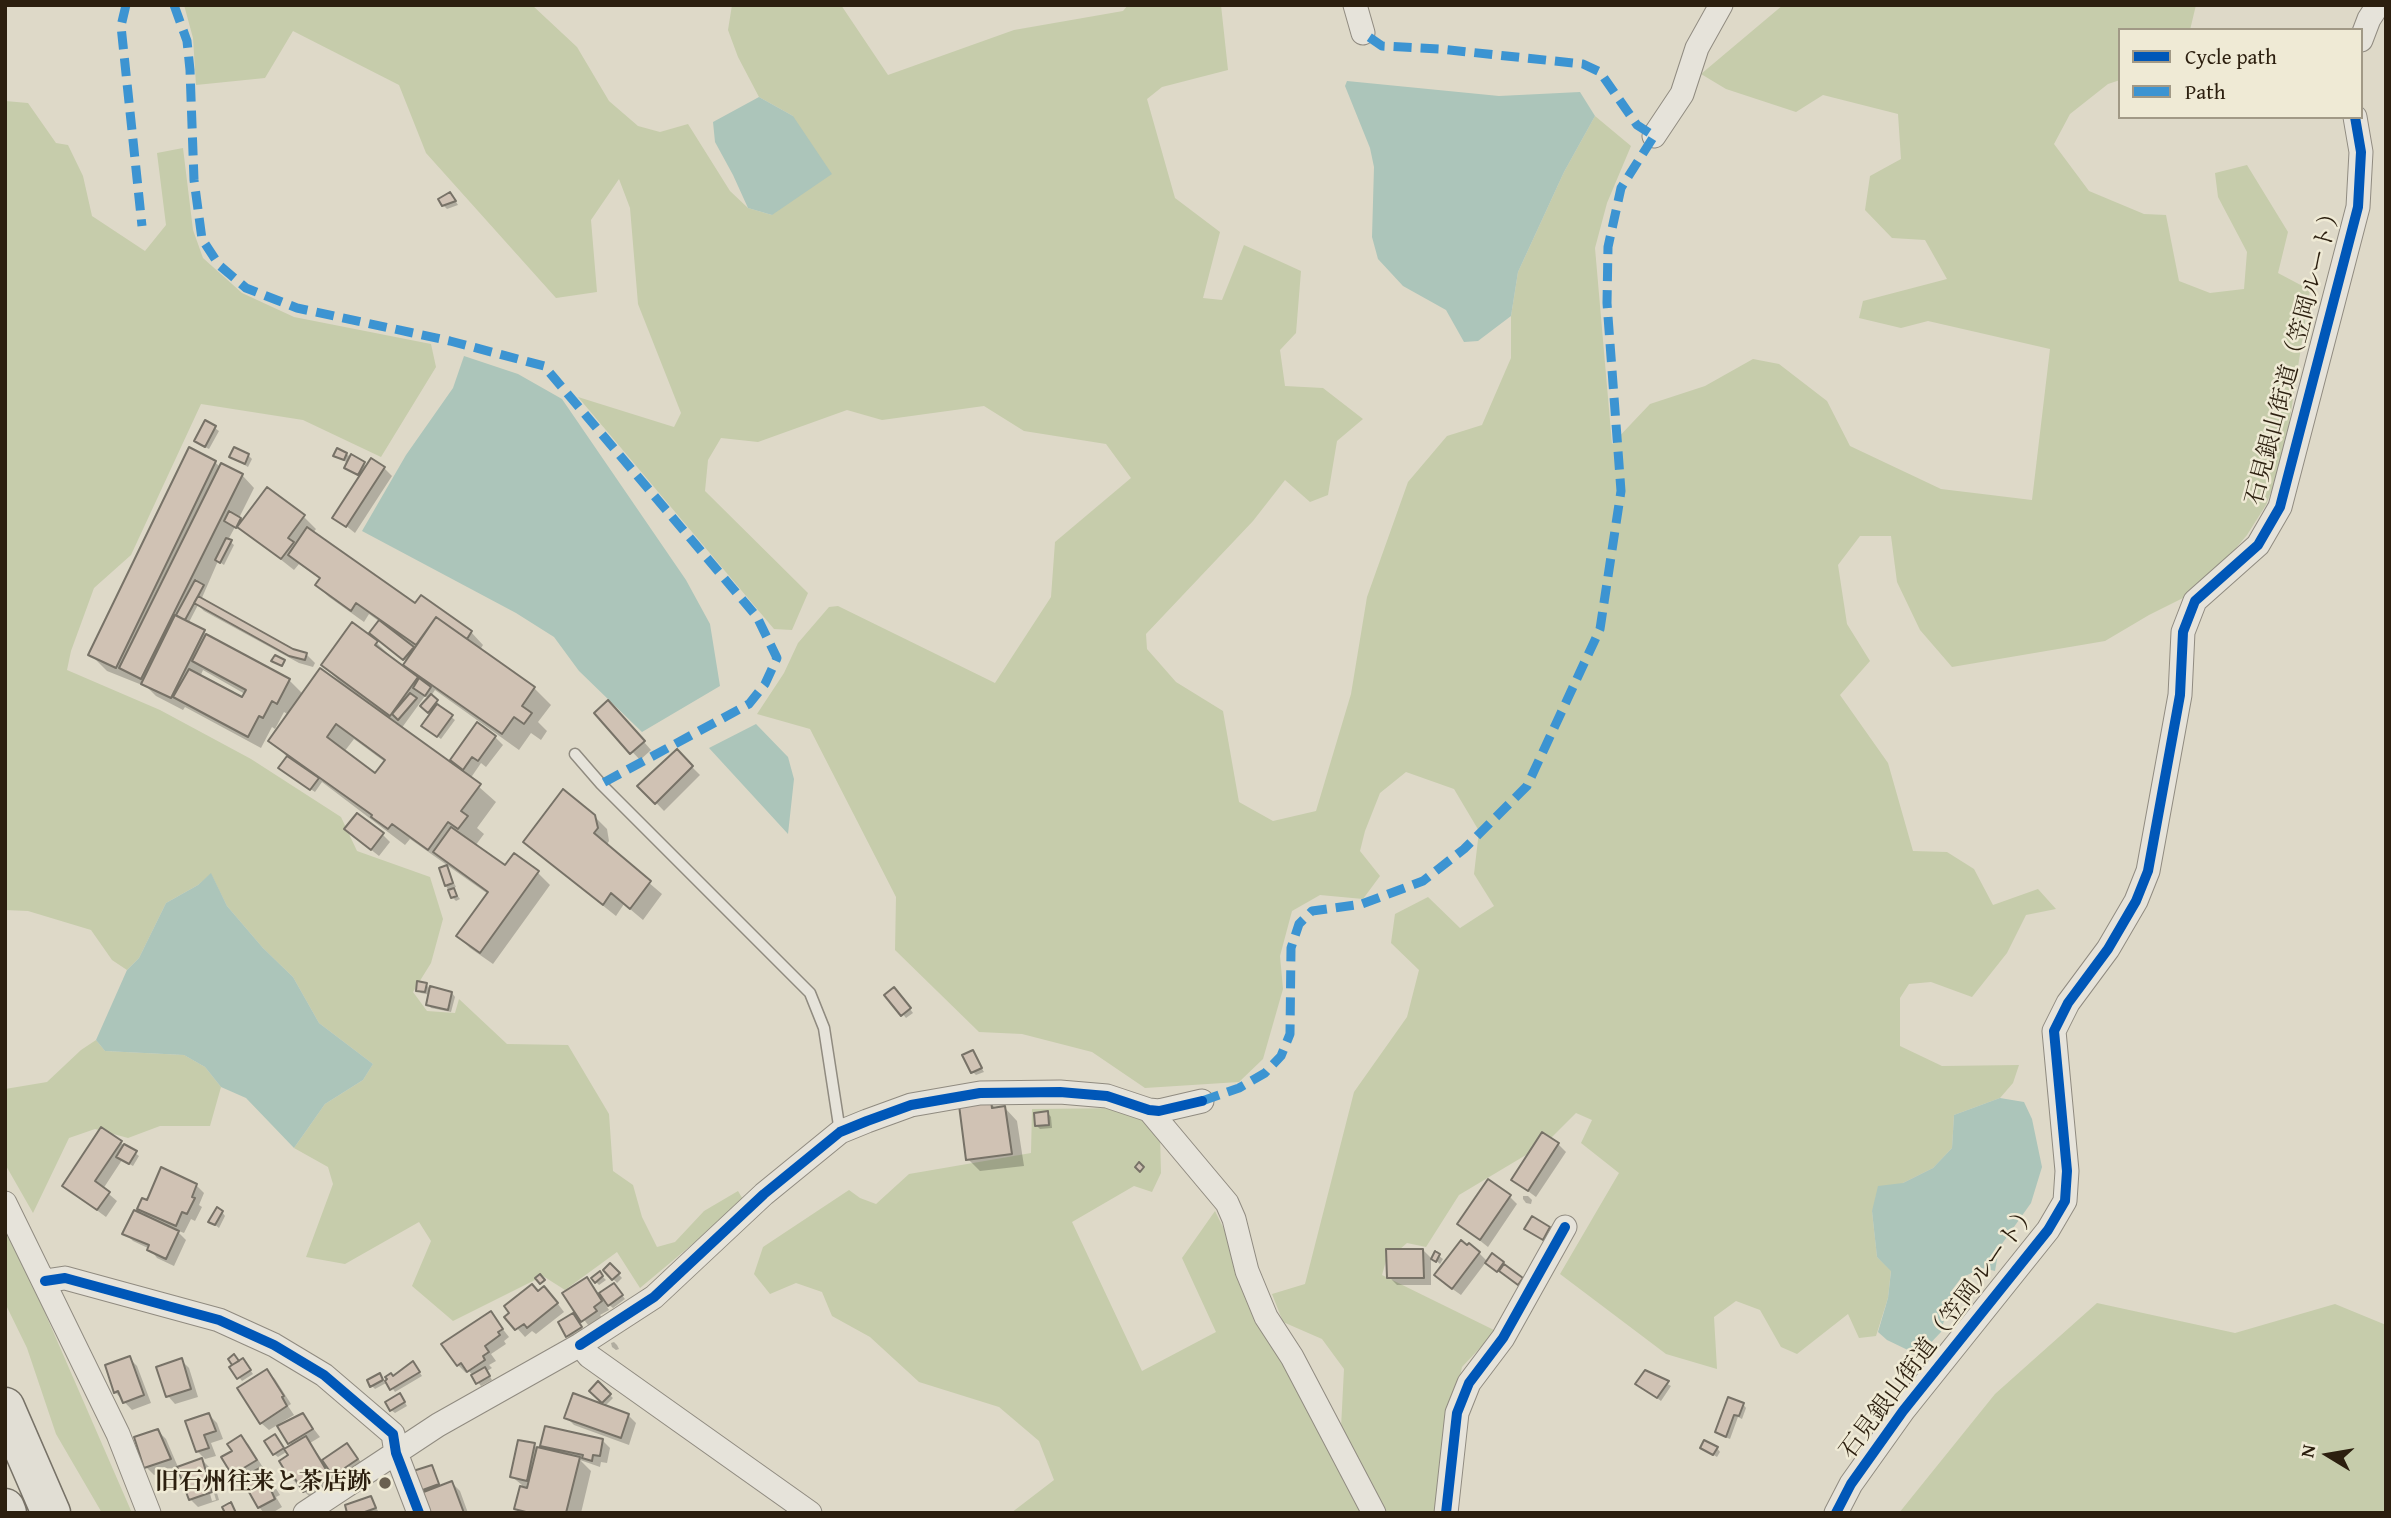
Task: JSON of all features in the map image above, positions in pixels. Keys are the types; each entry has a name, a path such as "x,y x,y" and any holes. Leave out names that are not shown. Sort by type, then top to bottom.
{"highway":[{"path":"5,1407 51,1513"},
{"path":"5,1508 7,1513"}],"street":[{"path":"1355,5 1363,33"},
{"path":"1654,136 1682,94 1698,48 1721,5"},
{"path":"2363,35 2378,5"},
{"name":"石見銀山街道（笠岡ルート）","path":"1836,1513 1851,1484 1903,1411 2048,1230 2065,1201 2067,1171 2054,1031 2068,1003 2108,950 2136,901 2148,871 2180,695 2183,632 2195,601 2258,545 2280,508 2358,207 2361,152 2356,119"},
{"path":"304,1513 438,1425 580,1345 654,1297 764,1194 840,1132 911,1105 980,1093 1060,1092 1107,1096 1159,1111 1202,1101"},
{"path":"1149,1110 1227,1203 1234,1219 1247,1270 1266,1317 1292,1357 1374,1513"},
{"path":"5,1203 118,1434 149,1513"},
{"path":"1446,1513 1457,1413 1469,1383 1503,1338 1565,1227"},
{"path":"45,1281 65,1278 219,1320 274,1345 324,1375 393,1434 396,1453 419,1513"},
{"path":"580,1345 589,1356 810,1513"}],"lane":[{"path":"575,754 601,784 810,993 824,1028 840,1132"}],"shaded area":[{"path":"184,5 532,5 577,47 609,101 638,126 660,132 688,124 730,191 748,208 772,215 793,116 759,97 738,57 728,30 732,5 841,5 888,75 1014,30 1123,11 1128,5 1221,5 1228,70 1162,87 1147,99 1175,198 1220,232 1203,298 1222,300 1244,245 1301,271 1296,333 1280,350 1285,386 1323,388 1363,419 1337,441 1328,495 1310,502 1285,480 1253,521 1146,634 1147,649 1176,682 1223,711 1239,802 1273,821 1316,811 1351,694 1367,597 1408,482 1447,436 1482,425 1511,358 1511,316 1518,272 1564,172 1595,116 1631,146 1607,203 1595,248 1612,444 1650,404 1705,386 1753,359 1779,364 1827,401 1850,446 1941,489 2032,500 2050,349 1928,321 1901,328 1859,318 1863,301 1947,279 1925,240 1892,238 1865,210 1870,176 1901,159 1898,114 1823,95 1796,112 1726,89 1701,74 1783,5 2196,5 2190,28 2118,28 2118,81 2108,84 2070,114 2054,144 2089,191 2144,214 2166,215 2179,281 2210,293 2244,289 2247,252 2218,197 2215,173 2247,165 2288,232 2278,273 2310,290 2283,463 2266,505 2247,535 2219,568 2189,595 2105,641 1952,667 1920,630 1897,582 1891,536 1860,536 1838,565 1847,624 1870,661 1840,695 1888,763 1913,851 1947,852 1974,869 1993,905 2038,889 2056,909 2026,915 2007,953 1972,997 1931,982 1909,984 1900,998 1900,1046 1942,1066 2019,1065 2013,1083 2000,1098 1954,1115 1952,1148 1933,1168 1903,1183 1872,1211 1877,1257 1891,1270 1888,1298 1876,1336 1859,1338 1848,1314 1797,1354 1781,1347 1760,1310 1736,1301 1714,1317 1717,1369 1666,1354 1560,1274 1619,1173 1581,1143 1592,1120 1576,1113 1546,1143 1459,1195 1426,1247 1407,1243 1386,1261 1382,1275 1496,1331 1462,1367 1446,1443 1438,1513 1387,1513 1341,1428 1344,1369 1322,1339 1283,1322 1272,1294 1305,1284 1354,1092 1407,1017 1419,970 1391,943 1395,914 1428,897 1460,928 1494,906 1474,874 1479,831 1454,789 1406,772 1380,793 1365,831 1360,851 1380,876 1363,899 1320,895 1292,911 1280,956 1283,989 1263,1059 1239,1082 1145,1088 1092,1052 1022,1034 979,1032 895,950 896,897 810,729 757,714 784,673 798,643 829,607 838,606 995,683 1051,597 1055,542 1131,478 1106,444 1024,431 984,406 882,420 847,410 758,442 721,438 708,460 705,491 808,593 792,630 774,629 578,397 674,427 681,413 638,304 630,208 619,179 591,220 597,292 556,298 426,153 399,85 293,31 265,78 196,85 193,38"},
{"path":"1347,81 1499,96 1580,92 1595,116 1564,172 1518,272 1511,316 1478,341 1464,342 1446,310 1403,286 1378,259 1372,237 1374,167 1370,148 1345,86"},
{"path":"759,97 793,116 832,174 772,215 748,208 715,142 713,122"},
{"path":"5,101 28,103 56,143 68,145 83,176 92,216 145,251 166,225 157,153 183,148 193,230 203,258 242,293 294,317 431,344 436,367 381,457 303,420 201,404 131,555 94,588 71,651 67,670 160,710 251,759 341,817 357,851 430,877 443,919 431,963 413,992 427,1011 455,1013 459,999 507,1044 568,1045 609,1114 613,1171 633,1185 642,1217 657,1247 675,1242 704,1211 738,1191 744,1201 640,1288 617,1252 565,1290 543,1276 453,1321 412,1286 431,1241 419,1222 345,1264 306,1257 333,1184 328,1167 294,1148 325,1104 363,1080 373,1064 319,1023 293,977 263,948 227,906 211,874 198,885 166,903 139,958 127,970 112,960 91,930 28,911 5,910"},
{"path":"464,356 518,374 562,399 686,580 710,624 720,686 642,732 579,671 554,637 516,613 362,531 406,455 453,388"},
{"path":"756,724 788,757 794,779 788,834 709,748"},
{"path":"211,873 227,906 263,948 293,977 319,1023 373,1064 363,1080 325,1104 294,1148 246,1098 221,1087 205,1067 184,1055 105,1051 96,1040 127,970 139,958 166,903 198,885"},
{"path":"96,1040 105,1051 184,1055 205,1067 221,1087 210,1126 160,1126 128,1138 95,1129 69,1138 33,1213 5,1164 5,1089 47,1082 81,1050"},
{"path":"2000,1098 2024,1102 2032,1119 2042,1167 2031,1203 1999,1248 1995,1271 1982,1268 1961,1278 1952,1290 1941,1332 1922,1352 1912,1352 1887,1340 1878,1332 1888,1298 1891,1271 1877,1257 1872,1211 1878,1186 1903,1183 1933,1168 1952,1148 1954,1115"},
{"path":"1130,1108 1160,1135 1161,1173 1152,1192 1134,1186 1072,1222 1142,1371 1216,1332 1182,1258 1215,1211 1366,1513 1011,1513 1054,1480 1039,1441 999,1407 919,1382 870,1337 832,1316 822,1292 796,1283 770,1294 754,1274 763,1247 849,1190 876,1204 909,1174 1031,1153 1032,1109"},
{"path":"5,1230 32,1283 132,1513 102,1513 56,1434 27,1348 5,1303"},
{"path":"2097,1303 2235,1333 2335,1304 2386,1325 2386,1513 1899,1513 1995,1394"}],"building":[{"path":"450,192 456,201 442,206 438,199"},
{"path":"205,420 216,426 205,447 194,441"},
{"path":"189,447 216,461 116,668 88,655"},
{"path":"234,447 249,454 245,464 229,457"},
{"path":"337,448 347,453 344,460 333,456"},
{"path":"351,454 365,462 358,475 344,468"},
{"path":"371,458 385,467 346,527 332,518"},
{"path":"221,463 243,474 141,679 119,668"},
{"path":"267,487 305,515 288,538 294,542 281,559 237,527"},
{"path":"229,511 241,518 236,528 224,521"},
{"path":"307,527 415,603 421,595 472,631 467,639 436,617 416,645 356,603 351,611 315,585 320,578 288,555"},
{"path":"226,538 232,540 220,563 215,560"},
{"path":"195,580 204,585 185,620 176,615"},
{"path":"198,596 293,649 307,653 305,660 289,656 194,603"},
{"path":"175,615 205,630 171,698 141,684"},
{"path":"436,617 535,687 522,706 532,713 524,724 514,717 502,734 403,665"},
{"path":"379,620 414,647 403,660 369,633"},
{"path":"352,622 378,641 375,645 418,677 390,716 321,665"},
{"path":"206,634 290,679 277,704 272,701 263,718 259,716 248,737 173,697 189,669 242,697 246,690 192,661"},
{"path":"275,655 285,660 282,666 271,661"},
{"path":"320,668 481,784 461,811 468,816 458,829 448,822 428,850 392,824 388,829 268,741","holes":["336,724 385,760 375,773 327,737"]},
{"path":"419,678 431,687 425,696 413,688"},
{"path":"410,693 417,698 398,720 392,714"},
{"path":"431,694 438,700 428,713 420,706"},
{"path":"608,700 645,741 630,754 594,713"},
{"path":"437,704 453,715 437,737 421,726"},
{"path":"477,722 496,736 478,761 472,757 463,770 450,760"},
{"path":"677,749 693,766 655,804 637,786"},
{"path":"287,756 319,778 310,790 278,768"},
{"path":"563,789 595,815 598,828 594,833 651,881 630,909 611,893 603,905 523,842"},
{"path":"357,813 384,833 371,850 344,829"},
{"path":"451,827 505,865 514,853 539,871 480,953 456,936 488,892 433,852"},
{"path":"447,865 453,883 445,886 439,868"},
{"path":"454,888 457,896 451,898 448,890"},
{"path":"417,981 427,983 425,992 416,991"},
{"path":"430,986 452,992 448,1010 426,1005"},
{"path":"894,987 911,1008 901,1016 884,995"},
{"path":"973,1050 982,1068 971,1073 962,1055"},
{"path":"991,1101 992,1108 1005,1106 1012,1154 966,1160 959,1105"},
{"path":"1048,1111 1049,1125 1035,1126 1034,1113"},
{"path":"101,1127 122,1141 95,1181 110,1192 97,1210 62,1186"},
{"path":"1542,1132 1559,1143 1528,1191 1511,1180"},
{"path":"124,1144 137,1151 129,1164 116,1157"},
{"path":"1139,1162 1144,1167 1140,1172 1135,1167"},
{"path":"161,1167 197,1184 192,1197 195,1198 187,1214 182,1212 176,1226 137,1209 142,1198 147,1200"},
{"path":"1488,1179 1511,1195 1480,1240 1457,1224"},
{"path":"217,1207 223,1211 215,1225 208,1222"},
{"path":"134,1210 179,1231 166,1259 147,1250 149,1245 122,1234"},
{"path":"1532,1216 1550,1227 1543,1240 1524,1229"},
{"path":"1461,1240 1480,1252 1452,1289 1434,1275"},
{"path":"1386,1249 1423,1249 1424,1278 1387,1278"},
{"path":"1435,1251 1440,1254 1436,1262 1431,1259"},
{"path":"1492,1253 1504,1262 1497,1272 1485,1263"},
{"path":"610,1263 620,1273 612,1280 603,1270"},
{"path":"1504,1264 1523,1278 1518,1285 1499,1271"},
{"path":"600,1271 603,1276 595,1283 591,1278"},
{"path":"540,1274 545,1280 540,1284 535,1278"},
{"path":"587,1277 602,1301 594,1307 597,1311 581,1322 562,1293"},
{"path":"614,1283 623,1295 608,1306 599,1293"},
{"path":"532,1284 538,1291 544,1286 558,1303 527,1328 524,1324 515,1330 504,1317 509,1313 504,1306"},
{"path":"491,1311 503,1329 498,1332 500,1335 485,1346 489,1352 483,1356 485,1360 467,1372 461,1363 457,1366 441,1344"},
{"path":"573,1313 582,1327 566,1337 558,1322"},
{"path":"234,1354 239,1361 232,1365 228,1359"},
{"path":"130,1356 144,1395 123,1403 118,1391 114,1393 105,1365"},
{"path":"182,1358 191,1389 166,1397 156,1367"},
{"path":"243,1358 251,1370 237,1379 229,1367"},
{"path":"413,1361 420,1372 390,1390 385,1377 391,1373 393,1376"},
{"path":"485,1367 490,1376 476,1384 471,1375"},
{"path":"267,1369 284,1396 282,1397 287,1406 260,1424 237,1388"},
{"path":"1645,1370 1669,1381 1657,1398 1635,1384"},
{"path":"380,1373 383,1380 370,1387 367,1380"},
{"path":"598,1381 611,1394 602,1403 589,1391"},
{"path":"400,1393 405,1402 390,1411 385,1402"},
{"path":"573,1393 629,1414 621,1438 564,1418"},
{"path":"1728,1397 1744,1403 1739,1416 1734,1415 1726,1437 1715,1432"},
{"path":"209,1413 216,1431 204,1435 209,1448 196,1452 185,1421"},
{"path":"303,1413 313,1429 288,1444 277,1426"},
{"path":"545,1426 603,1439 600,1456 593,1455 592,1461 582,1458 583,1455 540,1446"},
{"path":"158,1429 171,1459 144,1468 134,1437"},
{"path":"275,1434 284,1448 273,1455 264,1441"},
{"path":"241,1435 257,1460 232,1475 221,1457 232,1451 227,1444"},
{"path":"306,1436 331,1478 303,1492 294,1477 290,1479 279,1461 288,1455 284,1449"},
{"path":"518,1440 535,1443 527,1481 510,1477"},
{"path":"1704,1440 1718,1447 1713,1455 1700,1448"},
{"path":"347,1443 358,1459 333,1476 322,1460"},
{"path":"537,1447 580,1457 566,1513 530,1513 514,1509 520,1486 527,1488"},
{"path":"202,1458 212,1492 189,1500 177,1467"},
{"path":"432,1465 439,1484 420,1491 413,1471"},
{"path":"262,1467 273,1487 270,1488 275,1499 258,1508 241,1478"},
{"path":"452,1481 464,1513 428,1513 421,1493"},
{"path":"371,1496 376,1508 362,1513 347,1513 345,1505"},
{"path":"231,1502 236,1513 225,1513 222,1507"}],"marked path":[{"path":"126,5 121,26 142,226"},
{"path":"174,5 187,41 194,180 202,239 219,265 246,288 297,308 450,341 544,366 757,617 777,658 765,684 749,704 601,784"},
{"path":"1202,1101 1239,1088 1265,1073 1281,1056 1290,1034 1291,948 1299,924 1312,911 1362,904 1423,881 1464,849 1527,786 1600,629 1621,491 1607,303 1608,247 1621,188 1654,136 1637,125 1600,72 1583,64 1440,49 1382,46 1363,33"}],"cycle path":[{"path":"1836,1513 1851,1484 1903,1411 2048,1230 2065,1201 2067,1171 2054,1031 2068,1003 2108,949 2136,901 2148,871 2180,695 2183,632 2195,601 2258,545 2280,507 2358,207 2361,152 2355,119"},
{"path":"580,1345 654,1297 764,1194 840,1132 867,1121 911,1105 980,1093 1060,1092 1107,1096 1159,1111 1202,1101"},
{"path":"1446,1513 1457,1413 1469,1383 1503,1338 1565,1227"},
{"path":"45,1281 65,1278 219,1320 274,1345 324,1375 393,1434 396,1453 419,1513"}],"place":[{"name":"旧石州往来と茶店跡","path":"385,1483"}]}
